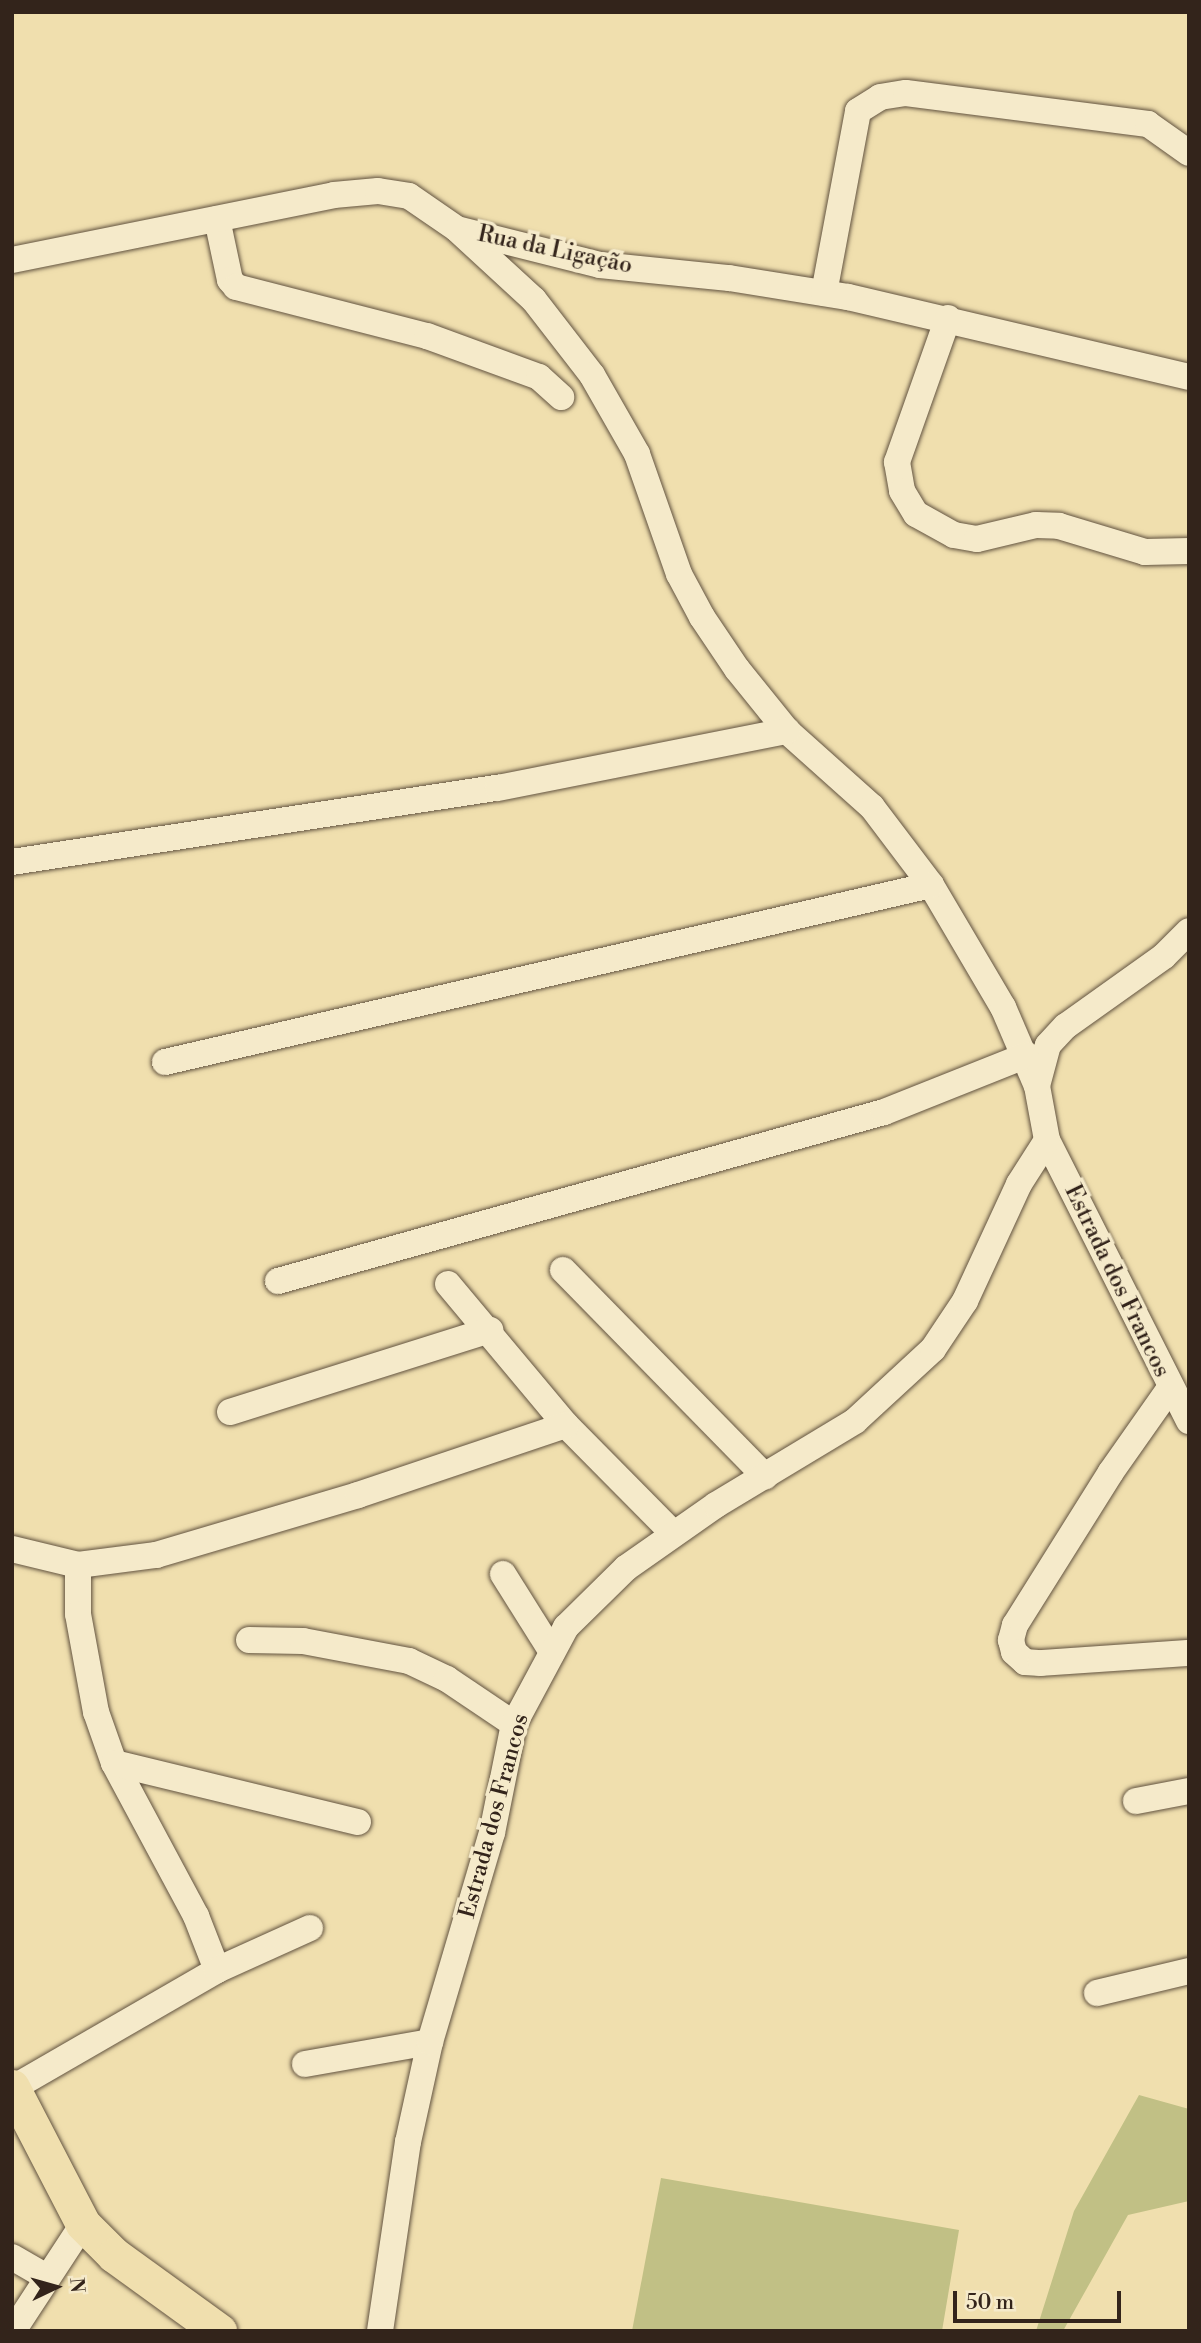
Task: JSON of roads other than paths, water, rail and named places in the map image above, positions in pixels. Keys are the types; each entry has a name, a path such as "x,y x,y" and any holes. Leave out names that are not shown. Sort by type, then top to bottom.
{"main road":[{"path":"12,2087 83,2224 114,2255 219,2331"}],"street":[{"path":"824,293 858,111 880,97 906,93 1148,124 1189,153"},
{"name":"Rua da Ligação","path":"12,260 217,219 378,191 409,196 457,229 600,265 824,293 948,318 1189,377"},
{"path":"217,219 230,280 236,287 427,336 539,377 561,397"},
{"path":"457,229 534,300 592,375 637,454 679,573 702,617 737,669 787,731 872,807 931,885 1027,1055 1037,1086"},
{"path":"948,318 897,463 902,491 916,514 954,535 976,538 1036,525 1059,526 1145,552 1189,551"},
{"path":"12,862 498,788 787,731"},
{"path":"165,1062 931,885"},
{"name":"Estrada dos Francos","path":"1189,931 1164,956 1066,1026 1048,1045 1037,1086 1047,1139 1189,1422"},
{"path":"278,1282 884,1112 1027,1055"},
{"name":"Estrada dos Francos","path":"380,2331 408,2142 430,2042 492,1833 514,1724 552,1652 592,1598 673,1533 855,1421 933,1349 965,1301 1019,1184 1047,1139"},
{"path":"563,1270 765,1476"},
{"path":"448,1284 566,1425 673,1533"},
{"path":"230,1412 489,1330"},
{"path":"1170,1388 1111,1472 1015,1625 1011,1640 1014,1652 1025,1662 1189,1653"},
{"path":"12,1549 78,1565 156,1555 255,1527 566,1425"},
{"path":"78,1565 82,1651 96,1712 114,1763 195,1916 218,1970"},
{"path":"503,1574 552,1652"},
{"path":"249,1640 303,1641 409,1661 447,1679 514,1724"},
{"path":"114,1763 358,1822"},
{"path":"1136,1801 1189,1791"},
{"path":"12,2087 218,1970 310,1928"},
{"path":"1097,1993 1189,1971"},
{"path":"305,2064 430,2042"},
{"path":"13,2331 45,2276 83,2224"},
{"path":"12,2258 45,2276"}]}
